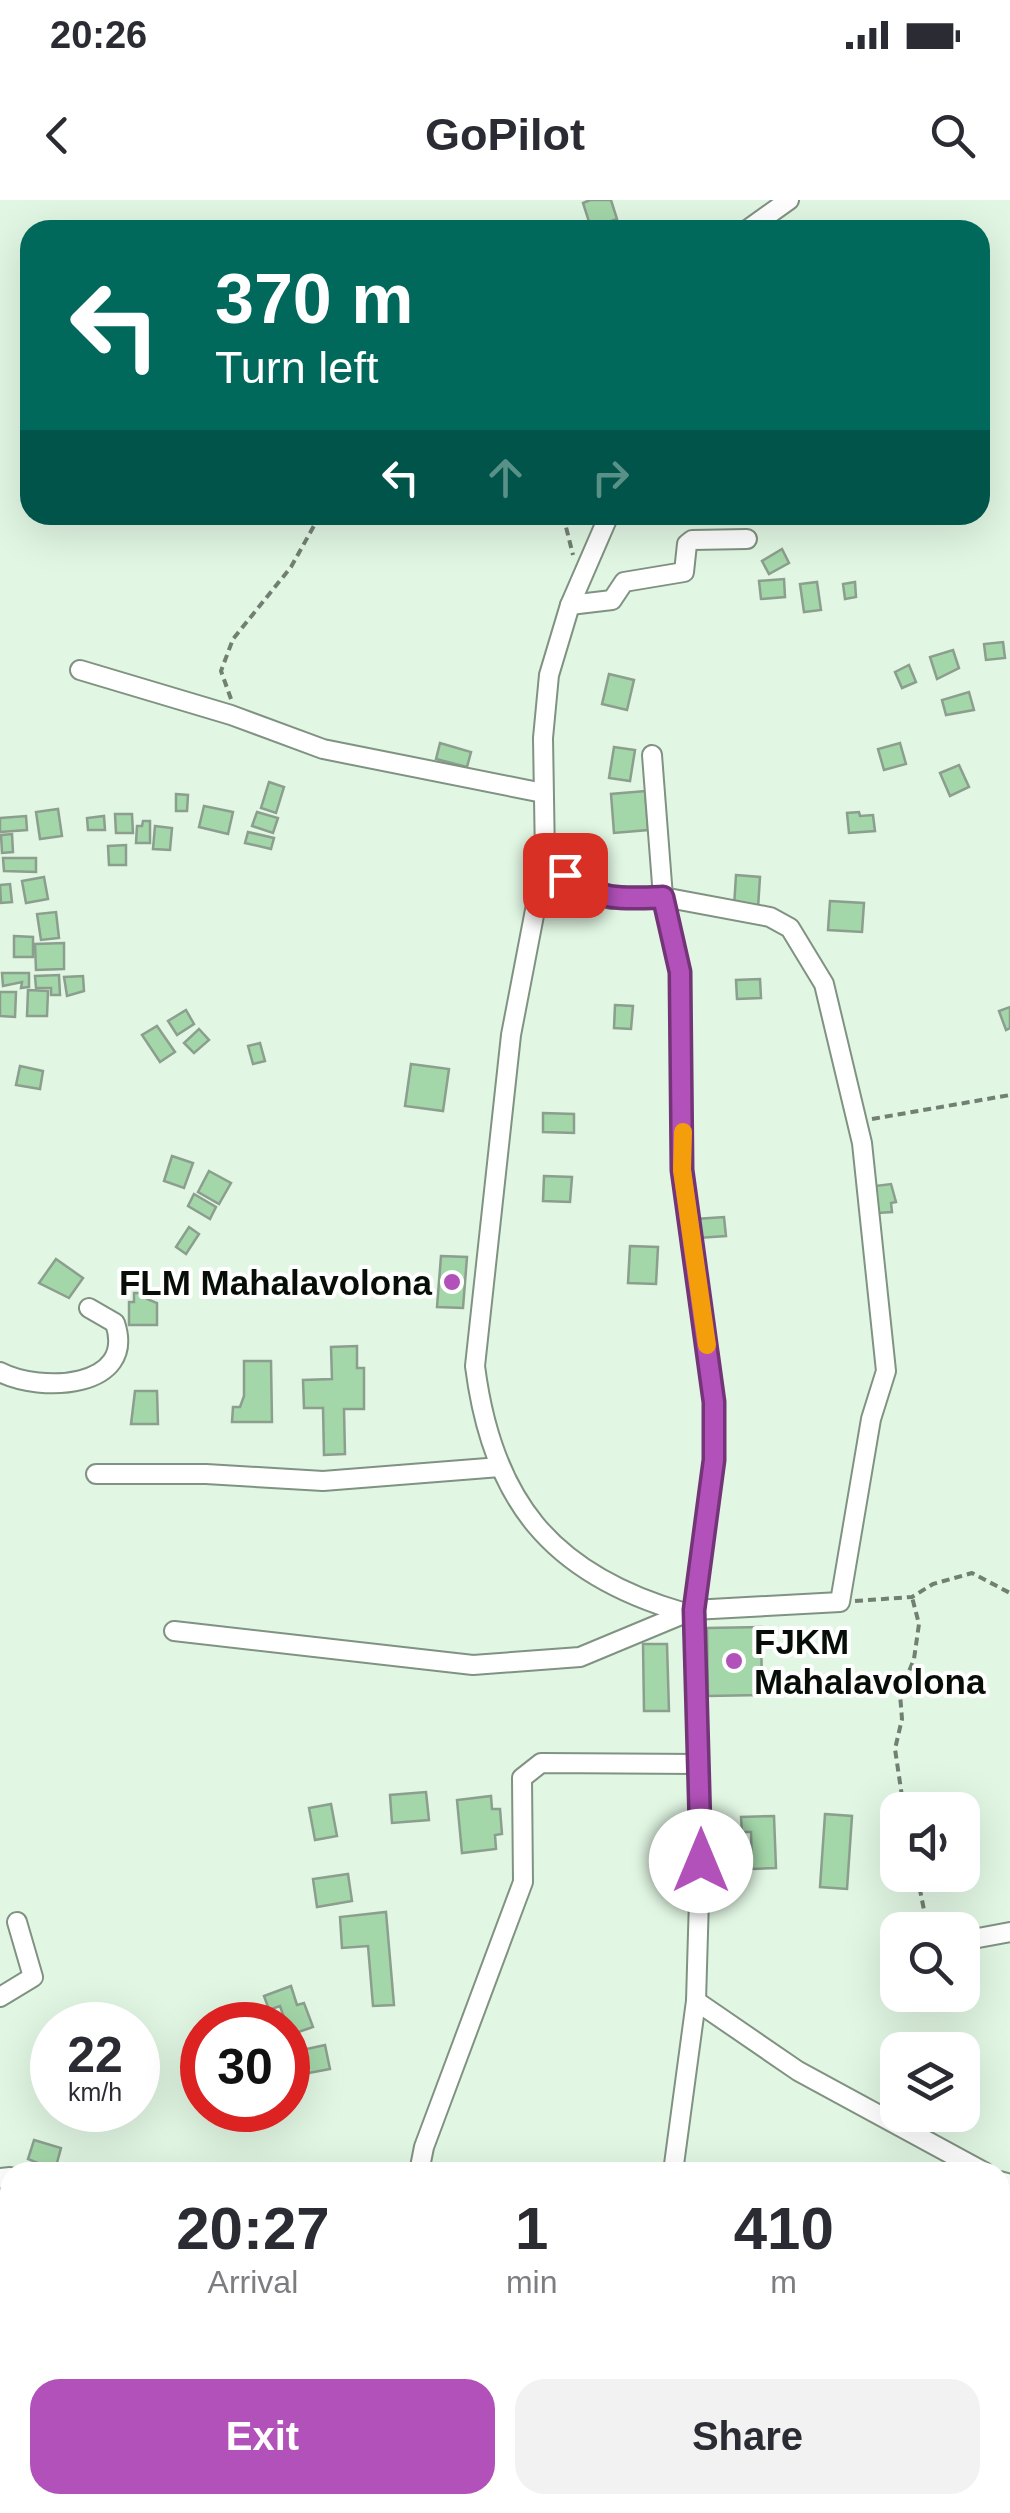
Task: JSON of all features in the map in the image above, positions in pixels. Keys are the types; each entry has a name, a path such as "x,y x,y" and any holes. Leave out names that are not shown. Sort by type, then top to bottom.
{"street":[{"path":"761,220 789,200"},
{"path":"544,858 586,892 611,899 663,897 770,917 790,928 813,958 824,984 857,1122 886,1372 871,1419 840,1602 688,1611 648,1602 556,1550 527,1518 500,1468 480,1406 475,1366 477,1330 511,1036 544,858 549,675 570,605 605,525"},
{"path":"570,605 612,600 624,582 684,572 687,544 692,540 746,539"},
{"path":"80,670 231,715 323,750 543,793"},
{"path":"652,755 663,897 680,972 682,1170 714,1402 714,1460 688,1611 699,1764 696,2001 674,2162"},
{"path":"0,1372 36,1384 67,1382 95,1377 114,1364 120,1340 115,1324 88,1308"},
{"path":"96,1474 206,1474 324,1482 500,1468"},
{"path":"174,1632 473,1665 580,1657 688,1611"},
{"path":"421,2162 523,1882 522,1778 541,1764 699,1764"},
{"path":"0,1997 33,1977 17,1922"},
{"path":"980,1938 1010,1932"},
{"path":"696,2001 798,2072 965,2162"}],"path":[{"path":"231,715 231,700 221,671 233,639 290,567 314,525"},
{"path":"565,525 580,584"},
{"path":"857,1122 1010,1095"},
{"path":"840,1602 912,1598 933,1584 972,1574 1010,1593"},
{"path":"901,1792 894,1749 902,1719 900,1694 914,1659 919,1624 912,1598"}],"building":[{"path":"611,200 617,219 588,220 583,203"},
{"path":"782,549 789,563 769,574 762,561"},
{"path":"784,579 785,597 761,599 759,581"},
{"path":"817,582 821,610 804,612 800,584"},
{"path":"855,582 856,597 845,599 843,584"},
{"path":"1003,642 1005,658 986,660 984,644"},
{"path":"953,650 959,668 937,679 930,657"},
{"path":"909,665 916,682 902,688 895,672"},
{"path":"609,674 634,680 627,710 602,704"},
{"path":"969,692 974,710 946,715 942,700"},
{"path":"440,743 471,752 467,767 436,759"},
{"path":"900,743 906,764 884,770 878,749"},
{"path":"614,747 635,750 630,781 609,778"},
{"path":"959,765 969,787 950,796 940,773"},
{"path":"269,782 284,787 276,813 261,808"},
{"path":"645,791 648,830 614,833 611,794"},
{"path":"176,794 188,795 187,811 176,811"},
{"path":"204,806 233,812 228,834 199,827"},
{"path":"58,809 62,836 40,839 36,812"},
{"path":"257,812 278,818 273,833 252,826"},
{"path":"859,812 860,816 873,815 875,831 849,833 847,813"},
{"path":"115,814 132,814 133,833 116,833"},
{"path":"26,816 27,830 0,832 0,818"},
{"path":"104,816 105,830 88,830 87,818"},
{"path":"143,821 150,821 150,843 136,843 137,826 142,826"},
{"path":"155,826 172,828 170,850 153,849"},
{"path":"248,832 274,838 271,849 245,843"},
{"path":"12,834 13,852 2,853 1,835"},
{"path":"126,845 126,865 109,865 108,846"},
{"path":"3,858 36,858 36,872 4,871"},
{"path":"736,875 760,877 758,908 734,907"},
{"path":"44,877 48,899 26,903 22,881"},
{"path":"10,884 12,902 1,903 0,885"},
{"path":"830,901 864,903 862,932 828,930"},
{"path":"56,912 59,938 41,940 37,914"},
{"path":"14,936 33,937 33,957 14,957"},
{"path":"64,943 64,969 36,970 35,944"},
{"path":"2,973 29,973 29,987 21,988 22,982 3,986"},
{"path":"59,975 60,995 51,995 51,988 36,988 35,976"},
{"path":"83,976 84,991 67,996 64,977"},
{"path":"760,979 761,998 737,999 736,980"},
{"path":"28,990 48,991 47,1016 27,1016"},
{"path":"0,992 16,992 15,1017 0,1016"},
{"path":"615,1005 633,1006 631,1029 614,1028"},
{"path":"1010,1007 1010,1028 1006,1030 999,1011"},
{"path":"186,1010 194,1024 177,1035 168,1021"},
{"path":"157,1026 175,1052 160,1062 142,1035"},
{"path":"199,1029 209,1040 194,1053 184,1043"},
{"path":"260,1043 265,1061 253,1064 248,1046"},
{"path":"411,1064 449,1069 443,1111 405,1106"},
{"path":"20,1066 43,1071 40,1089 16,1085"},
{"path":"543,1113 574,1114 574,1133 543,1132"},
{"path":"172,1156 193,1163 184,1188 164,1181"},
{"path":"209,1171 231,1183 219,1204 198,1192"},
{"path":"544,1176 572,1177 570,1202 543,1201"},
{"path":"891,1184 896,1202 891,1203 892,1212 878,1213 875,1186"},
{"path":"194,1194 216,1207 210,1219 188,1206"},
{"path":"724,1217 726,1236 698,1238 696,1219"},
{"path":"189,1227 199,1234 186,1254 176,1247"},
{"path":"630,1246 658,1247 656,1284 628,1283"},
{"name":"FLM Mahalavolona","path":"441,1256 467,1257 463,1308 437,1307"},
{"path":"56,1259 83,1278 69,1298 39,1283"},
{"path":"134,1293 147,1293 147,1299 157,1303 157,1325 129,1325 129,1302 134,1302"},
{"path":"357,1346 357,1368 364,1368 364,1409 344,1409 345,1454 324,1455 323,1408 304,1408 303,1380 332,1379 331,1347"},
{"path":"244,1361 271,1361 272,1422 232,1422 233,1407 240,1407 244,1396"},
{"path":"135,1391 157,1391 158,1424 131,1424"},
{"name":"FJKM Mahalavolona","path":"761,1627 762,1695 708,1696 707,1628"},
{"path":"643,1644 667,1644 669,1711 644,1711"},
{"path":"426,1792 429,1820 392,1823 390,1795"},
{"path":"491,1796 492,1809 500,1809 502,1834 495,1835 496,1849 462,1853 457,1800"},
{"path":"331,1804 337,1836 315,1840 309,1808"},
{"path":"825,1814 852,1816 847,1889 820,1887"},
{"path":"774,1816 776,1868 752,1869 751,1832 742,1832 741,1817"},
{"path":"348,1874 352,1901 317,1907 313,1879"},
{"path":"386,1912 394,2005 373,2006 368,1946 342,1948 340,1917"},
{"path":"291,1986 296,2002 266,2002 264,1996"},
{"path":"325,2045 330,2069 310,2073 310,2048"},
{"path":"34,2140 61,2148 57,2162 28,2159"}],"slow traffic":[{"path":"683,1132 682,1170 707,1345"}],"place":[{"name":"FLM Mahalavolona","path":"452,1282"},
{"name":"FJKM Mahalavolona","path":"734,1661"}],"route":[{"path":"565,875 586,892 611,899 663,897 680,972 682,1170 714,1402 714,1460 694,1610 701,1861"}]}
